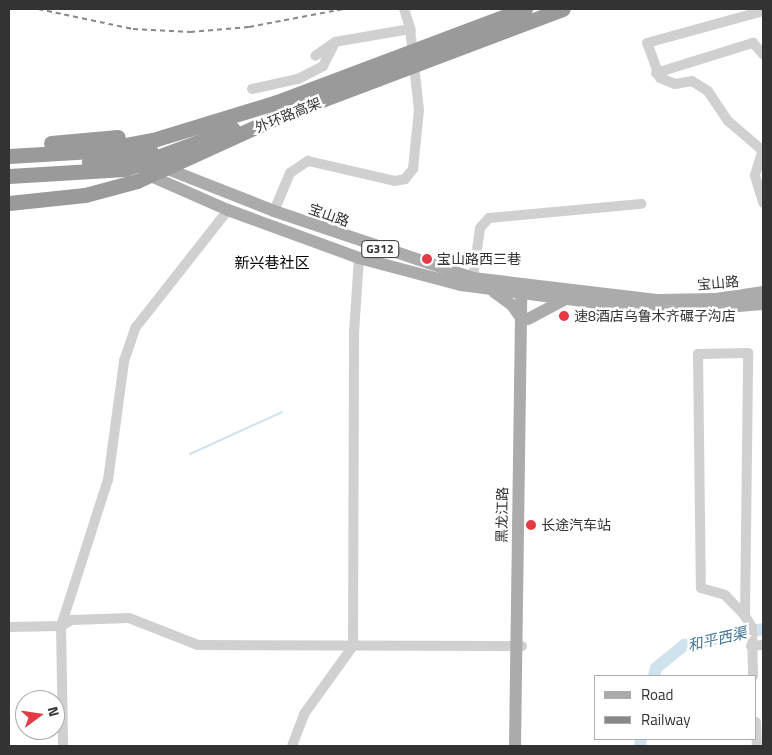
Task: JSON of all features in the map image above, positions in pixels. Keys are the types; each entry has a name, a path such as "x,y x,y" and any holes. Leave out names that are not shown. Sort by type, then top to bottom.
{"highway":[{"path":"9,153 132,136 218,119 276,102 525,9"},
{"name":"外环路高架","path":"9,197 78,190 130,176 275,110 543,9"},
{"path":"9,167 94,162 206,131 558,9"},
{"name":"外环路高架","path":"9,203 85,195 137,181 282,115 563,9"},
{"path":"9,176 124,169 206,131 218,119"},
{"path":"9,153 93,151 206,131"}],"main road":[{"name":"宝山路","path":"9,153 59,148 122,151 274,211 474,278 565,300 666,312 763,304"},
{"name":"宝山路","path":"9,153 120,164 228,210 359,258 492,290 525,290 665,300 763,292"},
{"path":"492,290 512,304 524,318 565,300"},
{"name":"黑龙江路","path":"515,746 525,290"},
{"name":"黑龙江路","path":"518,646 523,746"}],"street":[{"path":"274,211 290,174 308,161 374,179 405,180 412,170 418,130 416,72 411,30 404,9"},
{"path":"763,11 647,43 656,73 675,84 692,81 708,90 728,121 763,150 755,176 763,200"},
{"path":"315,56 335,42 411,30"},
{"path":"252,89 298,80 323,66 335,42"},
{"path":"656,73 753,43 763,54"},
{"path":"474,278 480,228 489,218 641,204"},
{"path":"63,746 61,626 108,480 124,361 136,326 228,210"},
{"path":"292,746 304,714 353,646 354,333 359,258"},
{"path":"746,616 748,353 698,354 701,588 725,595 746,616 752,627 751,646 754,675"},
{"path":"9,627 61,626 72,620 129,618 198,645 518,646"},
{"path":"751,646 763,645"}],"waterway":[{"path":"190,454 282,412"},
{"name":"和平西渠","path":"654,675 656,668 684,645 763,629"},
{"name":"和平西渠","path":"640,746 641,740"}],"railway":[{"path":"38,9 133,29 190,32 249,27 343,9"}],"place":[{"name":"宝山路西三巷","path":"427,259"},
{"name":"速8酒店乌鲁木齐碾子沟店","path":"564,316"},
{"name":"长途汽车站","path":"531,525"}],"district":[{"name":"新兴巷社区","path":"272,263"}]}
